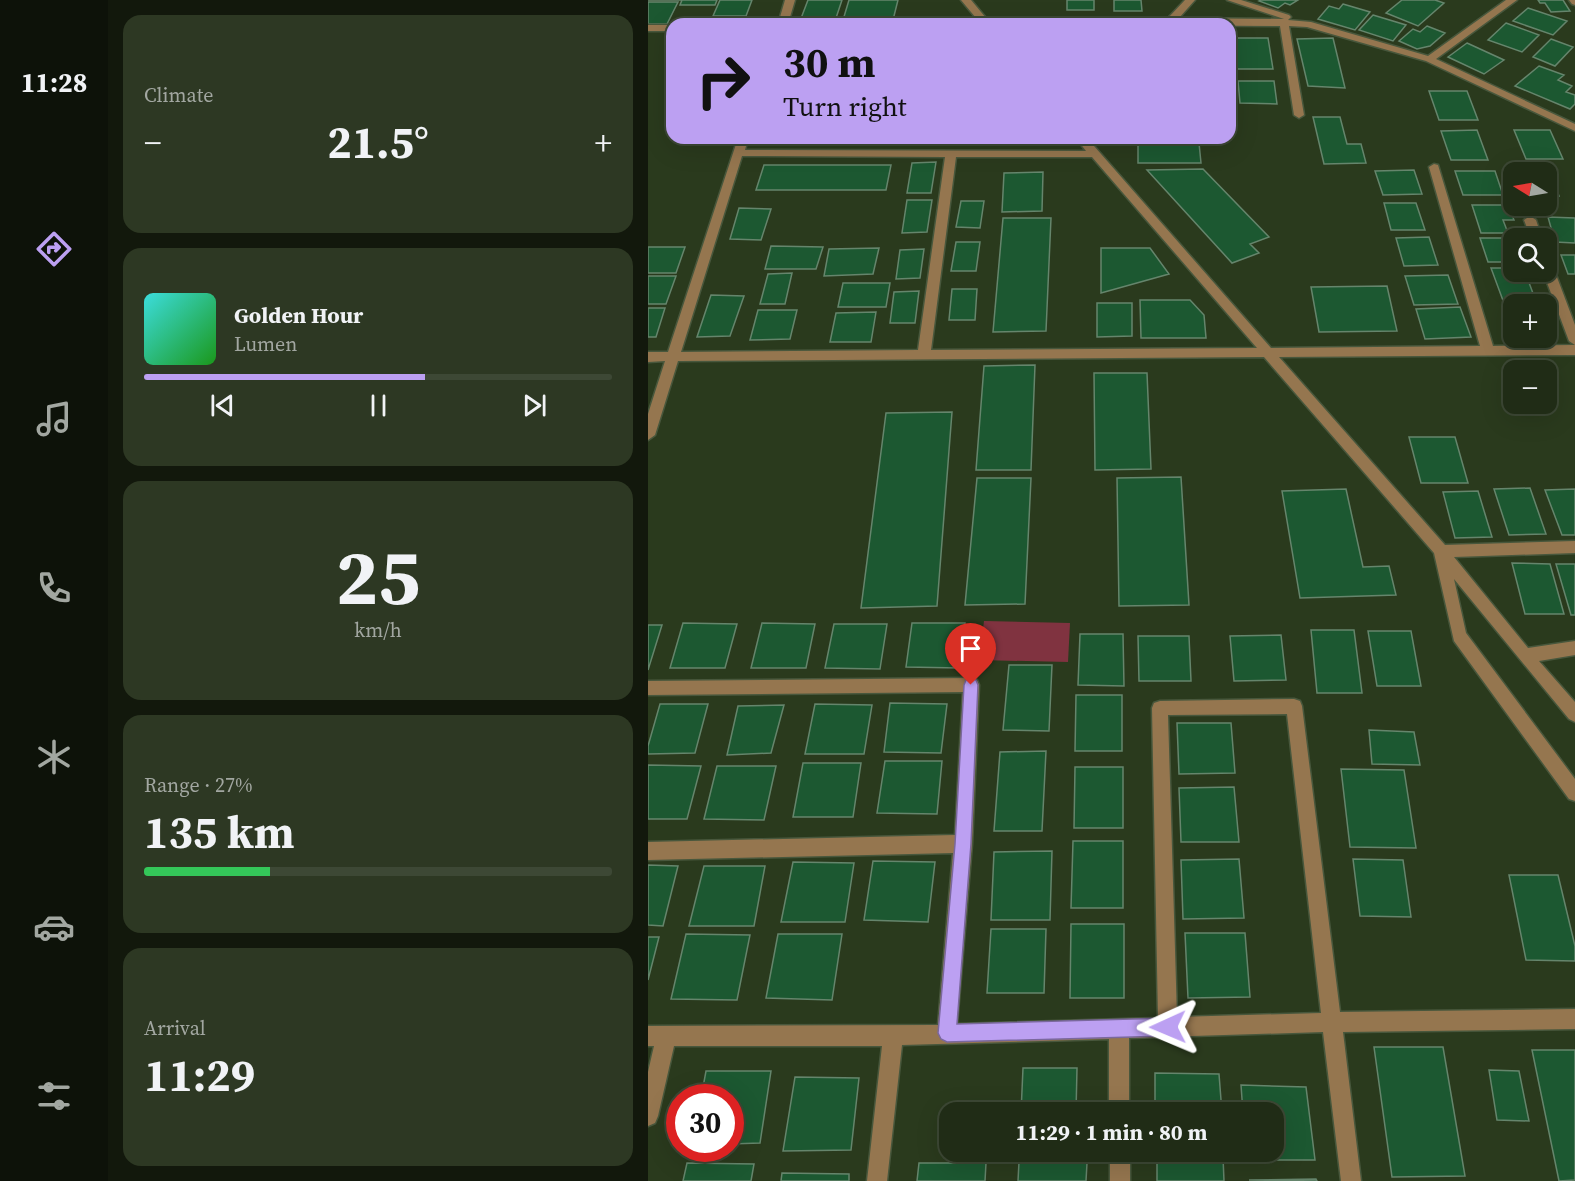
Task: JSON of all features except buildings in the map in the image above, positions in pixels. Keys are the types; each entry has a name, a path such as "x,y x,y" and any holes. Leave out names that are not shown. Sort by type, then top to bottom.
{"street":[{"path":"785,18 790,0"},
{"path":"966,0 981,18"},
{"path":"1173,18 1190,0"},
{"path":"1429,59 1512,0"},
{"path":"1308,24 1236,21 1239,1 1308,24 1429,59 1575,128"},
{"path":"1284,22 1299,115"},
{"path":"648,28 666,28"},
{"path":"648,435 741,144"},
{"path":"1087,144 1441,551 1575,714"},
{"path":"738,153 1095,154"},
{"path":"924,356 951,153"},
{"path":"1434,167 1488,351"},
{"path":"1530,220 1533,228"},
{"path":"1553,282 1575,341"},
{"path":"648,357 1575,351"},
{"path":"1441,551 1575,547"},
{"path":"1441,551 1459,636 1575,793"},
{"path":"1525,656 1575,648"},
{"path":"648,688 971,685 963,844 947,1033"},
{"path":"1168,1027 1160,708 1294,706 1351,1181"},
{"path":"648,851 963,844"},
{"path":"648,1116 657,1036 893,1036 1333,1022 1575,1019"},
{"path":"1119,1028 1119,1102"},
{"path":"878,1181 893,1036"},
{"path":"1120,1162 1120,1181"}],"shaded area":[{"path":"984,621 1070,623 1068,662 979,660"}],"route":[{"path":"971,685 963,844 947,1033 1168,1027"}]}
